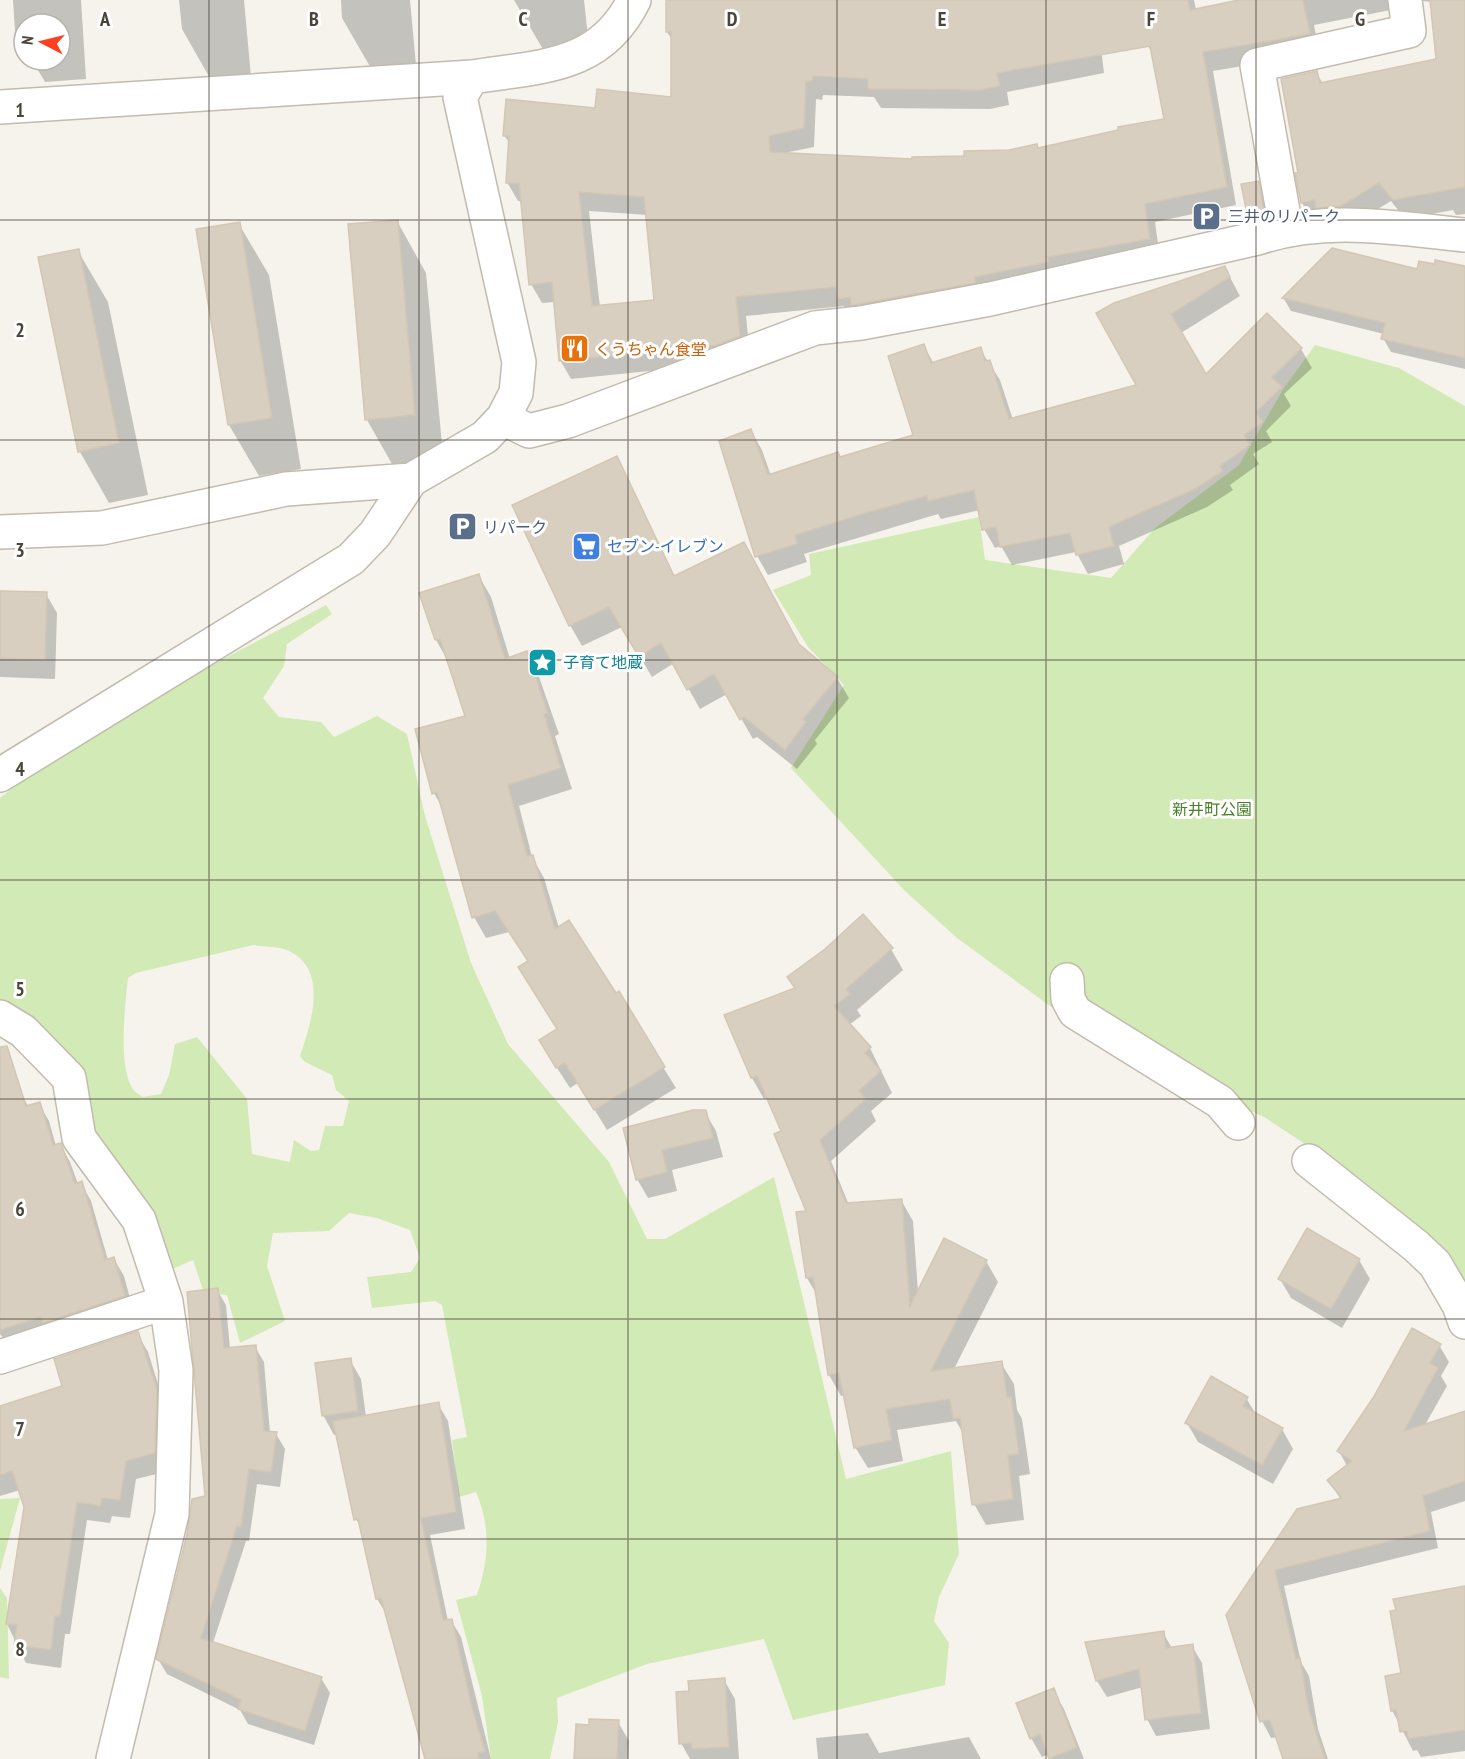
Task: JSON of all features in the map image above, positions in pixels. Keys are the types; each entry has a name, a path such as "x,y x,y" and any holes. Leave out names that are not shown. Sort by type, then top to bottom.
{"street":[{"path":"0,107 472,76 570,60 600,45 624,19 634,0"},
{"path":"1286,228 1257,65 1409,31 1405,0"},
{"path":"0,532 102,528 286,489 411,480 485,437 503,418 516,393 519,362 460,97 472,76"},
{"path":"503,418 529,431 568,421 815,328 861,323 990,299 1257,238 1286,228 1351,224 1465,236"},
{"path":"0,775 351,559 375,534 411,480"},
{"path":"1067,980 1068,999 1075,1012 1220,1102 1238,1123"},
{"path":"0,1017 23,1032 69,1078 79,1138 139,1220 166,1302 176,1370 172,1514 114,1759"},
{"path":"1309,1161 1416,1246 1435,1264 1459,1305 1465,1322"},
{"path":"0,1358 166,1302"}],"green space":[{"name":"新井町公園","path":"1315,345 1399,368 1465,406 1465,1294 1355,1177 1264,1117 1167,1072 1050,1006 957,938 905,891 791,768 844,685 808,647 773,590 811,575 809,554 979,517 985,560 1111,578 1155,528 1239,465 1284,388"},
{"path":"326,605 332,614 287,644 284,666 263,698 279,717 321,722 334,737 377,716 407,734 425,816 471,963 508,1044 609,1162 647,1239 665,1239 774,1177 846,1479 951,1451 959,1554 939,1597 934,1621 949,1643 945,1685 793,1720 764,1639 647,1664 557,1698 558,1722 550,1759 491,1759 482,1696 456,1600 477,1595 486,1556 486,1531 476,1492 459,1497 452,1440 467,1437 442,1305 435,1301 372,1308 367,1277 411,1272 420,1258 410,1230 377,1218 349,1213 329,1231 273,1233 267,1266 285,1321 240,1343 227,1295 204,1293 193,1260 168,1271 89,1136 0,1008 0,798 38,769 117,718 200,671","holes":["253,945 285,949 301,960 309,971 314,999 309,1029 300,1056 305,1062 332,1075 336,1090 349,1101 343,1126 325,1126 319,1150 311,1151 294,1140 290,1162 252,1154 247,1099 197,1037 175,1044 169,1075 161,1094 143,1097 137,1093 132,1088 125,1064 125,1003 128,978 136,973"]},
{"path":"20,1498 0,1571 0,1499"},
{"path":"0,1588 7,1598 9,1679 0,1677"}],"building":[{"path":"666,0 1188,0 1190,10 1239,0 1303,0 1310,34 1203,52 1227,187 1145,204 1150,239 1048,257 1049,262 975,277 975,283 851,305 850,297 838,299 836,287 736,297 740,336 717,345 559,361 552,282 529,285 519,183 506,183 509,136 503,136 506,99 595,108 597,89 671,97 671,32 666,32","holes":["1150,46 1164,119 1118,127 1118,130 1038,148 1037,144 1009,150 964,151 964,156 912,157 912,159 770,152 769,136 804,128 806,81 812,81 813,76 868,79 868,89 979,90 1000,86 997,73","579,192 644,197 654,300 592,306"]},
{"path":"1430,0 1465,0 1465,187 1393,200 1379,183 1341,206 1316,208 1315,200 1301,203 1295,173 1298,173 1281,79 1317,71 1320,83 1436,59"},
{"path":"1259,181 1264,211 1247,214 1241,184"},
{"path":"398,220 415,415 365,420 348,224"},
{"path":"240,222 272,418 228,425 196,229"},
{"path":"1332,248 1417,269 1419,261 1435,264 1435,260 1465,266 1465,358 1381,339 1385,323 1282,298"},
{"path":"79,249 119,443 78,452 38,257"},
{"path":"1225,266 1230,277 1171,314 1206,374 1267,313 1302,348 1272,377 1282,387 1256,412 1263,422 1244,435 1250,445 1220,466 1223,471 1197,488 1109,527 1114,546 1076,555 1070,533 1000,547 996,527 982,530 974,490 928,501 927,496 869,512 795,535 797,544 755,557 719,441 751,429 768,475 838,452 840,457 913,435 888,356 924,344 931,363 981,347 985,361 990,360 1009,419 1136,385 1096,313 1114,303"},
{"path":"617,456 674,576 744,542 799,644 838,677 803,719 806,722 785,750 744,717 740,720 714,674 687,690 661,643 639,657 609,607 569,626 512,505"},
{"path":"479,574 505,659 527,651 548,713 544,714 561,768 508,785 527,856 533,855 555,929 569,920 616,993 619,991 665,1067 594,1110 565,1063 556,1068 539,1040 557,1029 518,967 528,961 495,911 472,918 437,792 432,794 415,729 465,716 440,639 435,640 419,593"},
{"path":"0,591 47,592 45,660 0,658"},
{"path":"863,914 893,948 846,989 850,994 834,1006 871,1047 865,1053 881,1071 859,1091 866,1099 820,1140 846,1203 902,1199 910,1306 944,1238 987,1260 931,1371 1002,1361 1007,1397 1011,1397 1019,1454 1008,1455 1013,1499 972,1505 960,1418 953,1419 950,1399 886,1409 892,1440 854,1448 839,1373 828,1375 813,1277 806,1278 796,1212 806,1211 774,1134 781,1131 757,1076 751,1078 724,1015 795,988 787,977 825,949"},
{"path":"7,1046 26,1106 40,1102 53,1145 61,1143 75,1184 82,1181 105,1260 114,1257 125,1296 43,1323 41,1317 0,1330 0,1047"},
{"path":"693,1110 706,1110 713,1138 662,1150 667,1172 636,1180 623,1128"},
{"path":"1307,1228 1360,1259 1331,1309 1278,1279"},
{"path":"218,1288 224,1348 256,1345 264,1431 277,1432 271,1472 249,1469 241,1527 237,1526 201,1638 322,1677 305,1731 238,1709 241,1700 156,1659 187,1534 192,1499 205,1496 187,1292"},
{"path":"1412,1328 1441,1344 1430,1363 1438,1368 1404,1431 1465,1411 1465,1481 1423,1496 1430,1531 1275,1570 1296,1659 1300,1658 1309,1711 1325,1759 1283,1759 1270,1720 1260,1722 1226,1615 1297,1509 1342,1498 1327,1480 1352,1461 1337,1451 1373,1398"},
{"path":"138,1331 157,1390 155,1453 126,1461 120,1500 102,1498 100,1506 77,1502 60,1616 55,1616 51,1650 14,1645 17,1625 6,1624 24,1507 12,1471 0,1475 0,1406 62,1386 54,1359"},
{"path":"351,1358 358,1411 322,1416 315,1363"},
{"path":"1211,1376 1248,1397 1243,1406 1283,1428 1262,1465 1185,1423"},
{"path":"439,1402 456,1512 421,1518 443,1620 452,1619 472,1707 485,1751 478,1753 479,1759 425,1759 381,1598 376,1599 358,1519 354,1520 333,1421"},
{"path":"1465,1586 1465,1730 1408,1739 1407,1731 1400,1732 1396,1710 1391,1711 1385,1676 1401,1673 1390,1611 1396,1610 1393,1599"},
{"path":"1164,1631 1166,1648 1193,1644 1201,1713 1145,1720 1139,1669 1096,1681 1085,1642"},
{"path":"725,1678 729,1747 692,1749 691,1743 679,1744 676,1692 689,1691 688,1681"},
{"path":"1054,1688 1077,1747 1049,1759 1040,1734 1030,1739 1016,1703"},
{"path":"589,1719 619,1720 617,1759 574,1759 576,1724 589,1725"}],"place":[{"name":"三井のリパーク","path":"1207,216"},
{"name":"くうちゃん食堂","path":"574,349"},
{"name":"リパーク","path":"462,527"},
{"name":"セブン-イレブン","path":"586,546"},
{"name":"子育て地蔵","path":"542,662"}]}
